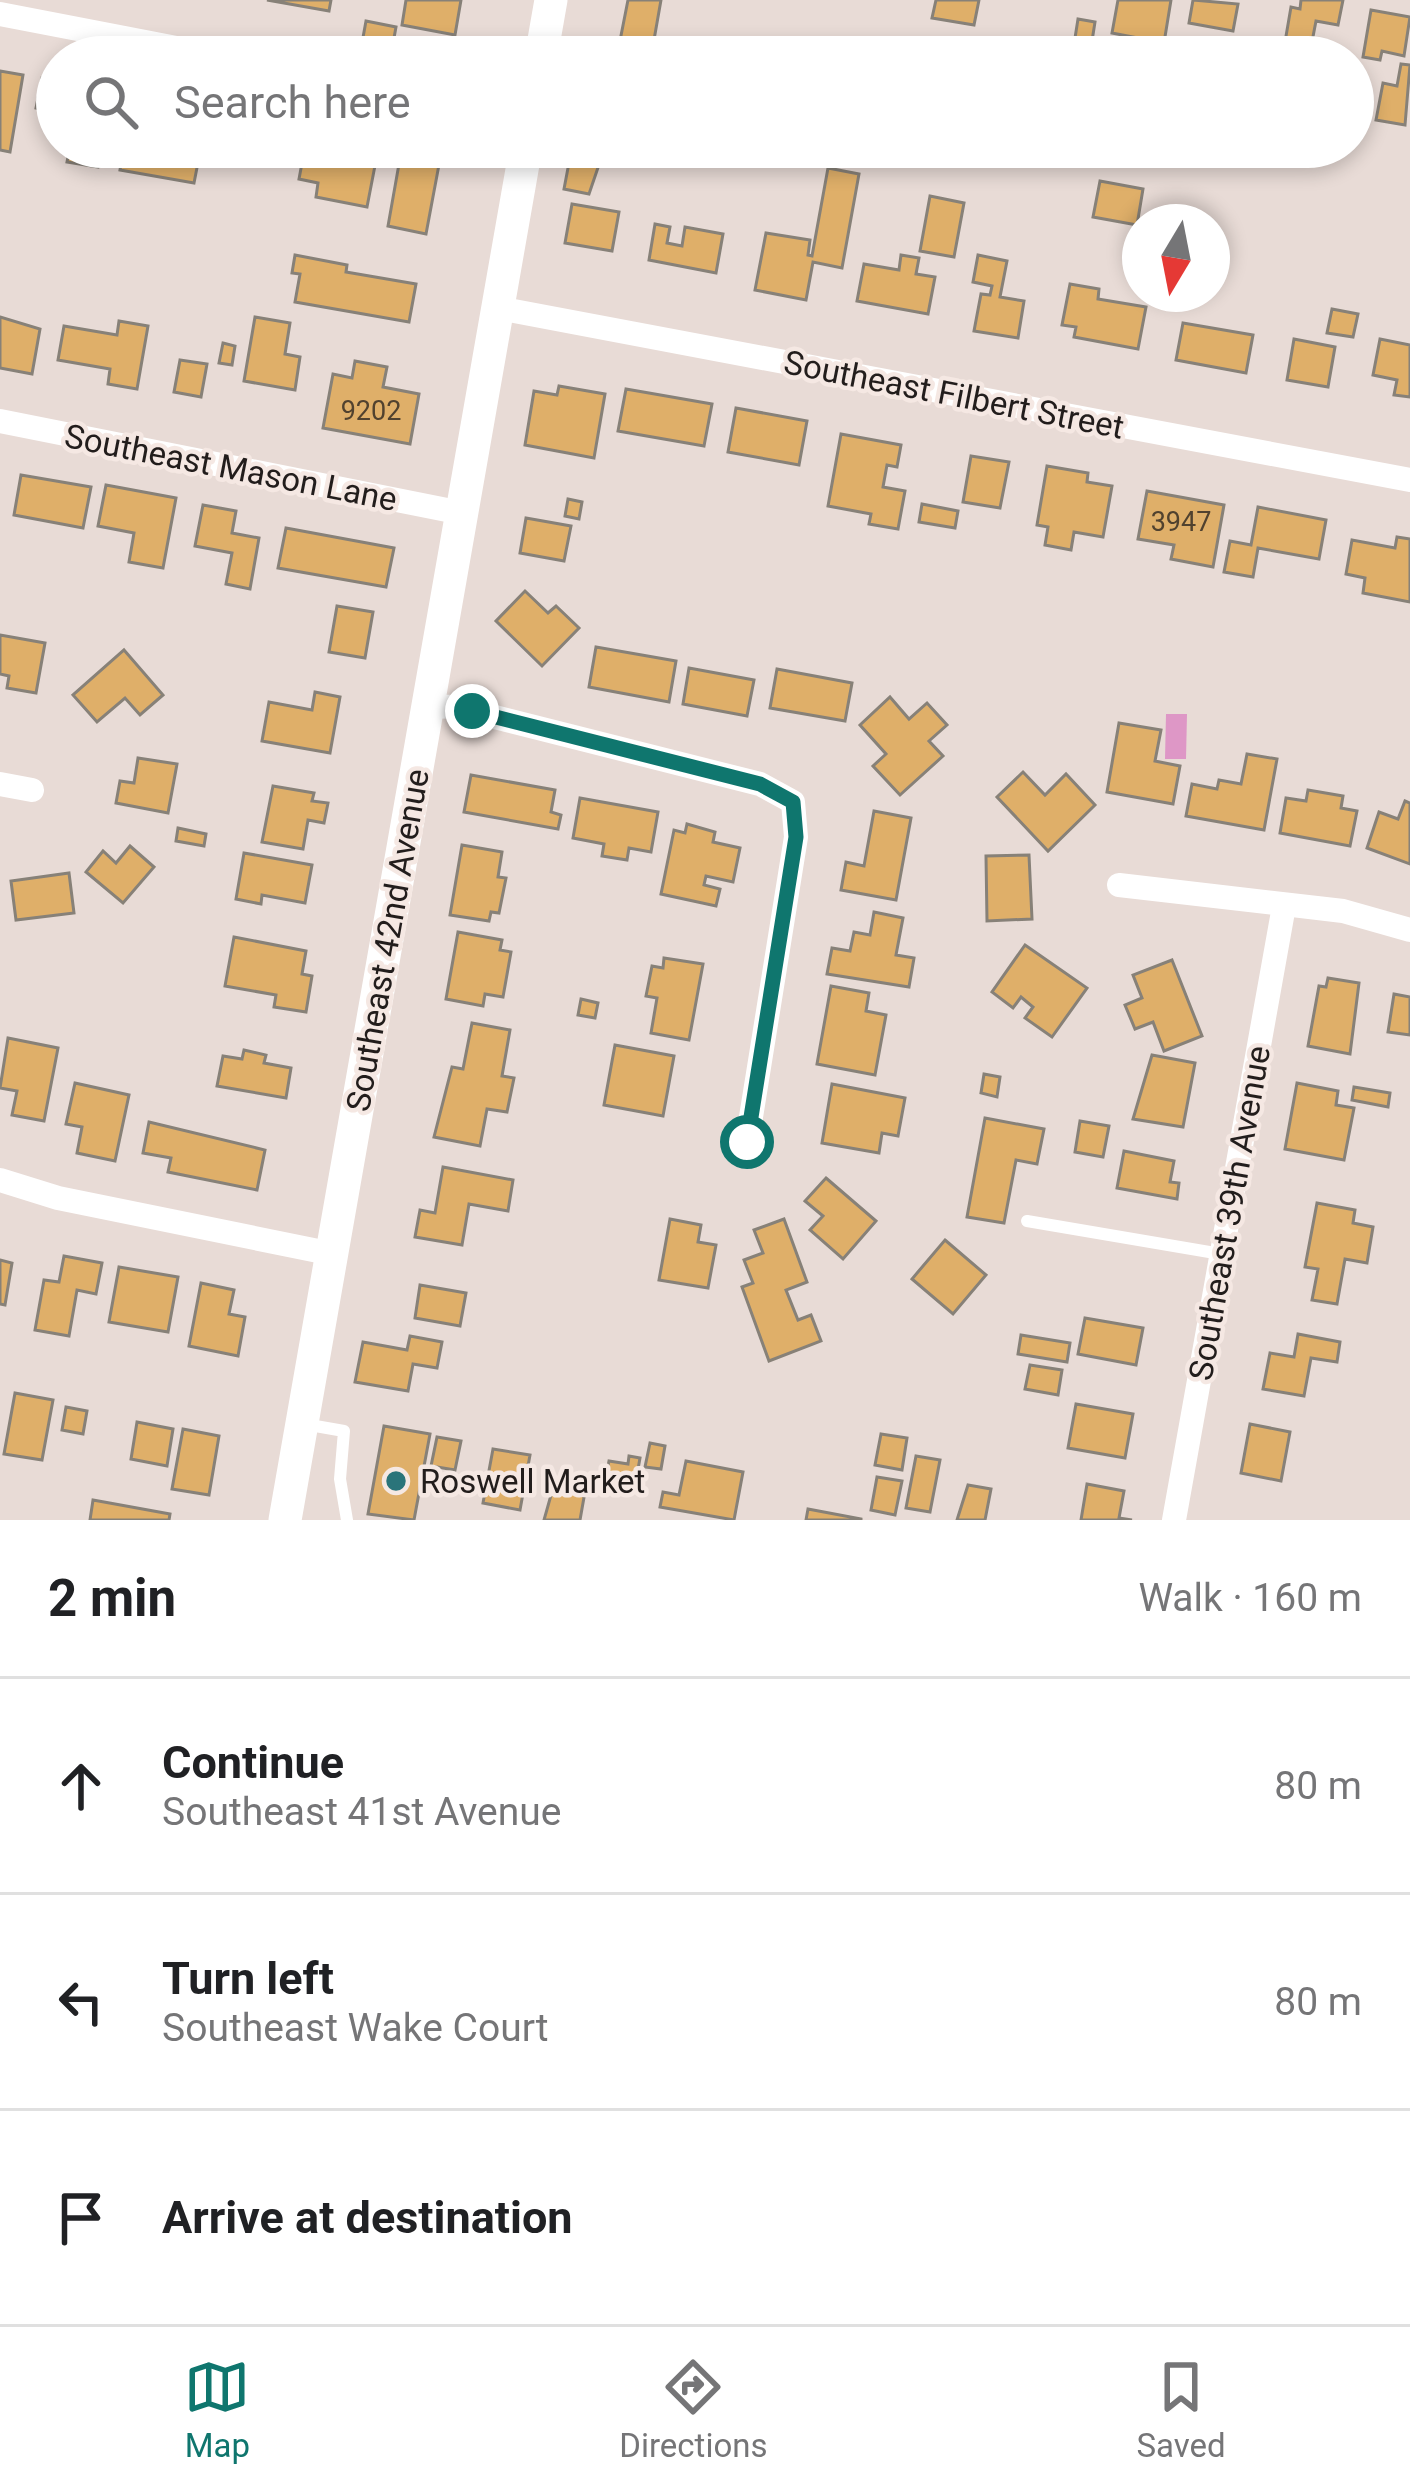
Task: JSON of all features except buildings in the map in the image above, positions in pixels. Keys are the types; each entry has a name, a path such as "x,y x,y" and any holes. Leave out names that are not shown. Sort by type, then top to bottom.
{"street":[{"path":"545,36 551,0"},
{"path":"0,14 114,36"},
{"name":"Southeast 42nd Avenue","path":"285,1520 522,168"},
{"name":"Southeast Filbert Street","path":"498,308 1410,480"},
{"name":"Southeast Mason Lane","path":"0,421 461,513"},
{"path":"427,706 455,707 760,784 793,802 796,837 747,1142"},
{"path":"0,784 32,790"},
{"path":"1119,885 1342,911 1410,930"},
{"name":"Southeast 39th Avenue","path":"1174,1520 1284,906"},
{"path":"0,1180 58,1198 333,1254"}],"lane":[{"path":"1027,1221 1221,1254"},
{"path":"302,1424 344,1431 340,1479 347,1520"}],"shaded area":[{"path":"1166,714 1187,714 1186,759 1165,759"}],"place":[{"name":"Roswell Market","path":"396,1481"}],"route":[{"path":"472,711 760,784 793,802 796,837 747,1142"}]}
